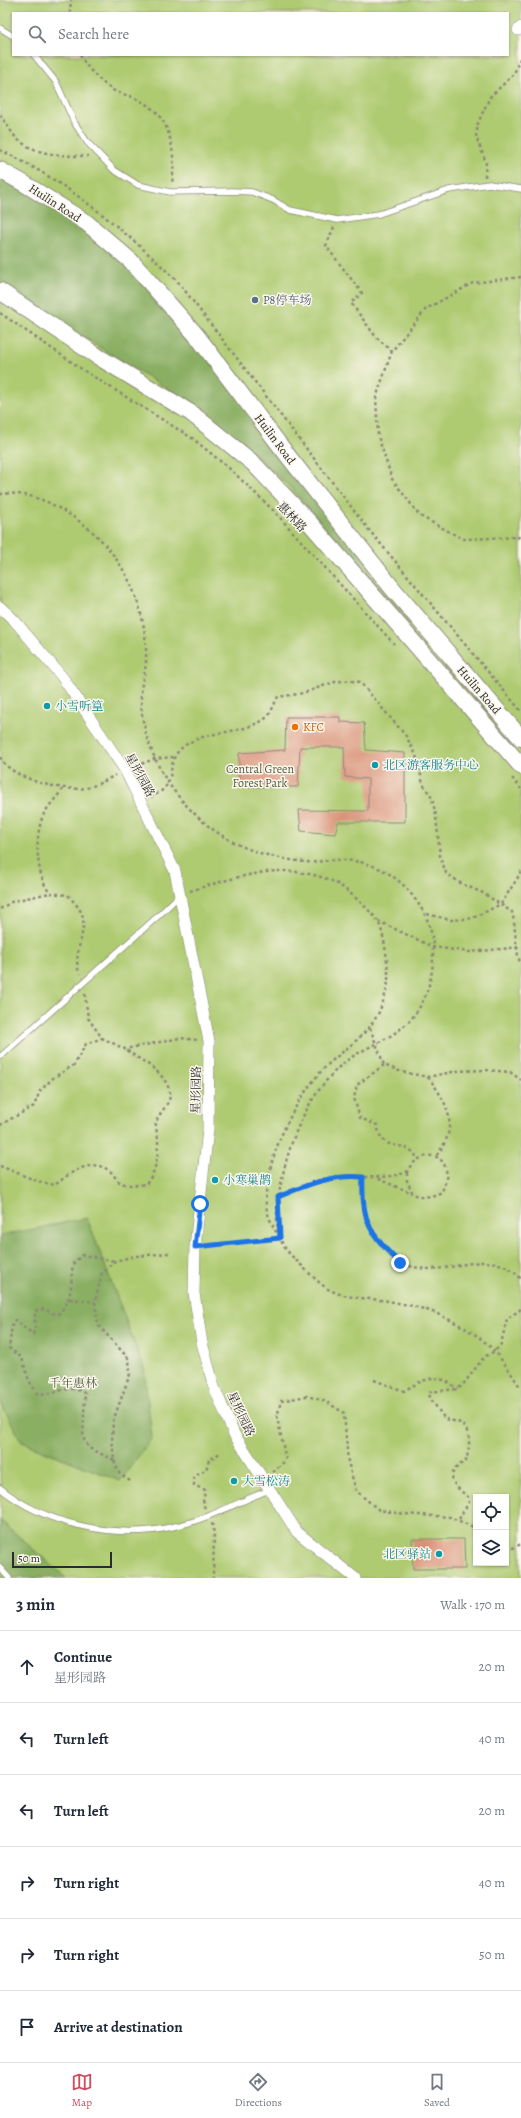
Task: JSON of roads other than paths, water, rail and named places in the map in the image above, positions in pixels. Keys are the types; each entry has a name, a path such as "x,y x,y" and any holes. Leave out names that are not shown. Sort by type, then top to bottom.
{"main road":[{"name":"Huilin Road","path":"0,170 87,223 141,272 196,336 393,590 521,738"},
{"name":"Huilin Road","path":"0,291 97,356 191,413 254,463 309,522 516,771"}],"street":[{"name":"星形园路","path":"0,607 14,620 63,678 125,770 175,871 210,1041 208,1129 195,1247 194,1293 202,1343 214,1387 234,1434 269,1490 297,1532 354,1578"}],"lane":[{"path":"0,28 12,35"},
{"path":"35,56 56,82 80,133 101,157 130,181 138,185 170,192 252,192 273,200 290,210 337,220 379,214 449,190 489,184 521,189"},
{"path":"0,1057 157,917 180,894"},
{"path":"0,1488 13,1499 54,1517 102,1530 139,1532 176,1526 210,1516 269,1490"},
{"path":"0,1568 9,1578"}],"place":[{"name":"P8停车场","path":"255,300"},
{"name":"小雪听篁","path":"47,706"},
{"name":"KFC","path":"295,727"},
{"name":"北区游客服务中心","path":"375,765"},
{"name":"小寒巢鹊","path":"215,1180"},
{"name":"大雪松涛","path":"234,1481"},
{"name":"北区驿站","path":"439,1554"}],"park label":[{"name":"Central Green Forest Park","path":"260,776"},
{"name":"千年惠林","path":"73,1383"}]}
